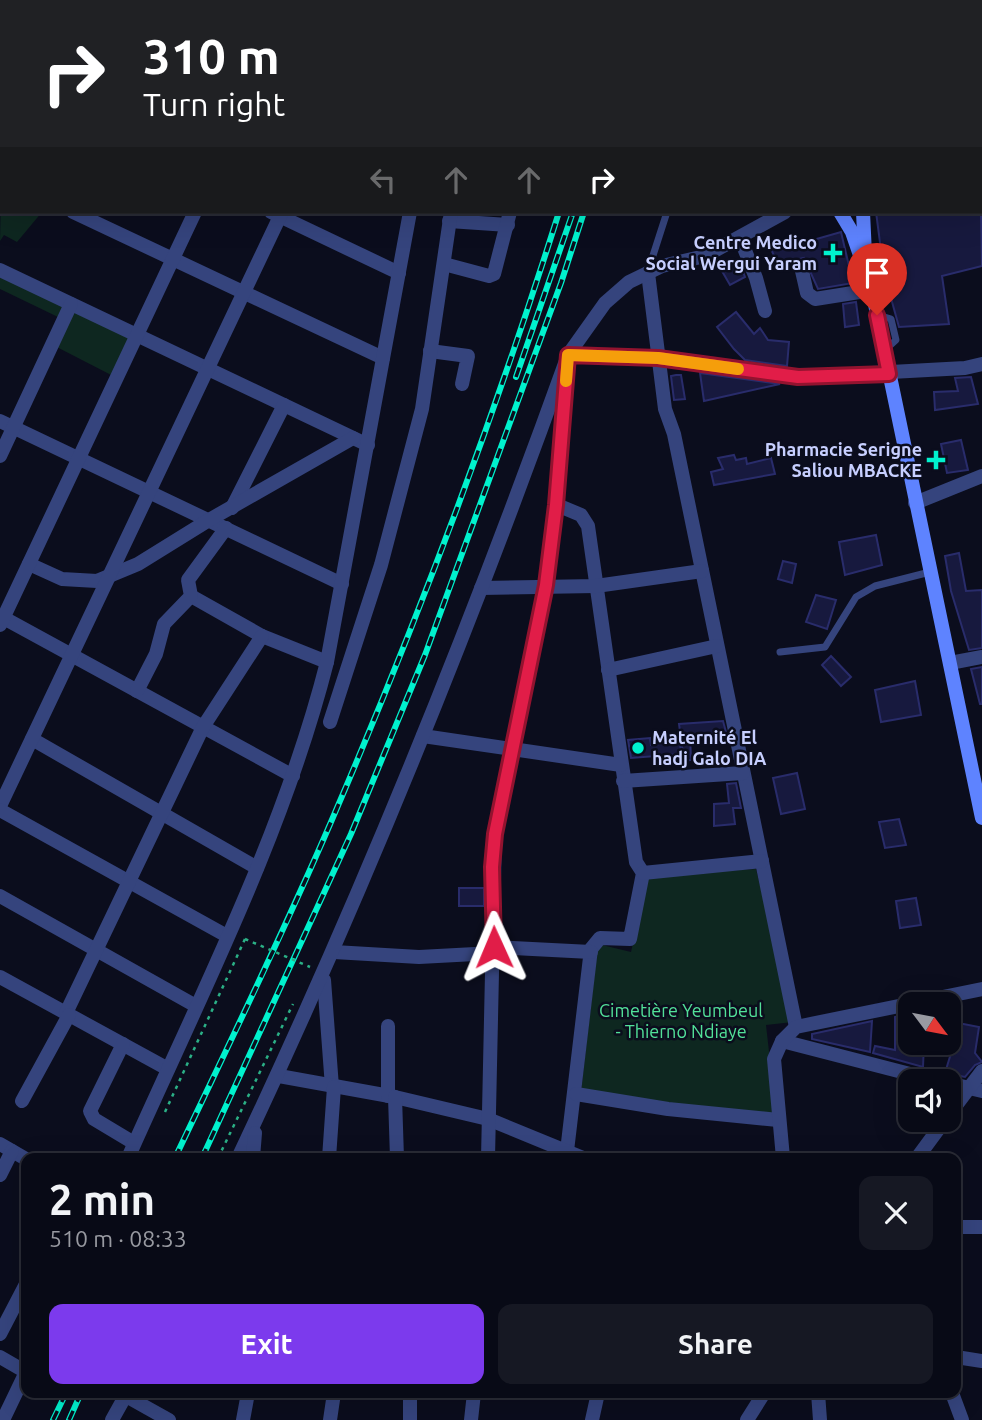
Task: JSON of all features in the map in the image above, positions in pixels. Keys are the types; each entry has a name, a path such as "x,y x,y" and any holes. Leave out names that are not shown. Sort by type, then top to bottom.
{"main road":[{"path":"841,214 852,232 872,290 930,572 977,772 981,813"},
{"path":"863,214 866,270"}],"street":[{"path":"77,214 383,358"},
{"path":"194,214 1,620 72,655 293,776"},
{"path":"227,936 0,808 244,292 278,214"},
{"path":"280,214 399,273"},
{"path":"130,1153 257,868 310,728 327,663 410,214"},
{"path":"759,226 768,214"},
{"path":"241,1153 324,975 423,736 568,355 605,303 629,282 662,266 705,256 781,214"},
{"path":"330,722 381,565 422,410 450,216 509,219 494,274 489,276 444,264"},
{"path":"740,238 756,278 765,311"},
{"path":"802,271 807,293 815,299 872,290"},
{"path":"0,272 368,445"},
{"path":"648,273 665,409 674,434 796,1027"},
{"path":"0,456 7,424 71,304"},
{"path":"430,351 468,356 462,384"},
{"path":"568,355 658,358 798,377 889,374 982,364"},
{"path":"488,1153 494,845 546,585 556,505 568,355"},
{"path":"232,509 284,405"},
{"path":"7,424 342,584"},
{"path":"29,564 73,582 97,581 138,565 208,520 232,509 353,438"},
{"path":"915,503 982,476"},
{"path":"279,1076 391,1096 488,1119 567,1152 591,952 596,939 630,939 643,873 636,862 585,519 575,511 556,505"},
{"path":"226,528 188,580 191,596 262,636 327,663"},
{"path":"481,587 596,586 702,571"},
{"path":"137,691 156,654 164,624 191,596"},
{"path":"22,1101 67,1014 203,727 262,636"},
{"path":"608,670 717,646"},
{"path":"950,663 982,657"},
{"path":"423,736 621,765"},
{"path":"32,739 257,868"},
{"path":"623,781 743,773"},
{"path":"643,873 762,861"},
{"path":"0,896 196,1006"},
{"path":"334,951 419,957 494,950 591,952"},
{"path":"324,975 333,1087 329,1153"},
{"path":"1,979 168,1069"},
{"path":"782,1153 774,1059 782,1041 796,1027 982,989"},
{"path":"388,1026 397,1153"},
{"path":"782,1041 898,1071"},
{"path":"123,1044 90,1111 94,1119 135,1143"},
{"path":"961,1103 975,1090 982,1071"},
{"path":"576,1094 668,1110 778,1121"},
{"path":"253,1153 256,1121"},
{"path":"921,1153 936,1132"},
{"path":"0,1175 6,1147"},
{"path":"961,1227 982,1227"},
{"path":"0,1334 21,1294"},
{"path":"0,1357 21,1369"},
{"path":"961,1358 982,1361"},
{"path":"3,1420 21,1382"},
{"path":"113,1420 124,1398"},
{"path":"133,1398 169,1420"},
{"path":"243,1420 247,1398"},
{"path":"330,1420 333,1398"},
{"path":"410,1398 410,1420"},
{"path":"471,1420 473,1398"},
{"path":"592,1420 597,1398"},
{"path":"747,1420 761,1398"},
{"path":"818,1398 820,1420"},
{"path":"954,1398 962,1420"}],"lane":[{"path":"648,273 666,214"},
{"path":"780,652 825,647 856,597 875,586 930,572"}],"path":[{"path":"159,1124 245,939 310,967"},
{"path":"220,1153 293,1003"}],"green space":[{"path":"1,214 40,214 17,242 4,235 0,241"},
{"path":"0,268 139,334 117,378 47,342 58,317 0,289"},
{"name":"Cimetière Yeumbeul - Thierno Ndiaye","path":"756,869 793,1022 766,1025 777,1122 581,1092 598,944 631,952 648,876"}],"building":[{"path":"876,214 981,214 982,266 942,276 949,324 899,327 884,273"},
{"path":"841,232 853,283 818,289 804,258 778,264 769,245 789,238 792,246"},
{"path":"739,261 745,277 730,285 722,271"},
{"path":"856,302 859,325 845,327 843,304"},
{"path":"736,312 754,334 760,328 768,340 789,342 787,366 745,360 734,349 717,327"},
{"path":"700,373 780,384 704,401"},
{"path":"681,375 685,399 674,400 671,376"},
{"path":"971,377 978,404 935,410 934,392 958,391 955,378"},
{"path":"961,440 968,470 947,473 941,444"},
{"path":"734,455 736,460 746,458 747,464 771,458 775,474 714,485 711,472 723,469 718,458"},
{"path":"876,535 882,565 845,575 839,542"},
{"path":"959,553 966,591 982,590 982,648 969,650 951,591 945,556"},
{"path":"783,561 796,564 792,583 778,579"},
{"path":"816,595 836,600 827,629 806,622"},
{"path":"831,656 851,677 841,686 822,665"},
{"path":"982,667 982,704 980,704 971,669"},
{"path":"915,681 921,715 881,722 875,690"},
{"path":"723,721 726,732 690,735 691,760 684,761 679,724"},
{"path":"650,738 651,745 680,742 681,754 631,758 628,740"},
{"path":"797,773 805,809 781,814 773,778"},
{"path":"736,783 741,808 733,808 735,824 714,826 714,804 729,803 727,784"},
{"path":"899,819 906,845 885,848 879,822"},
{"path":"459,888 484,888 484,906 459,906"},
{"path":"916,898 921,925 900,928 896,901"},
{"path":"898,1016 898,1055 924,1055 923,1067 873,1053 875,1046 895,1050 895,1017"},
{"path":"872,1021 870,1052 812,1039 812,1034"},
{"path":"961,1024 979,1027 975,1053 982,1062 975,1065 965,1077 961,1076 961,1069 946,1069 950,1055 961,1055"}],"railway":[{"path":"177,1153 293,907 394,671 481,443 558,214"},
{"path":"516,377 572,214"},
{"path":"204,1153 351,834 425,655 561,283 583,214"},
{"path":"53,1420 64,1398"},
{"path":"69,1420 79,1398"}],"slow traffic":[{"path":"566,381 568,355 658,358 738,369"}],"place":[{"name":"Centre Medico Social Wergui Yaram","path":"833,253"},
{"name":"Pharmacie Serigne Saliou MBACKE","path":"936,460"},
{"name":"Maternité El hadj Galo DIA","path":"638,748"}],"route":[{"path":"494,947 492,867 495,834 546,585 556,505 568,355 658,358 798,377 889,374 877,315"}]}
